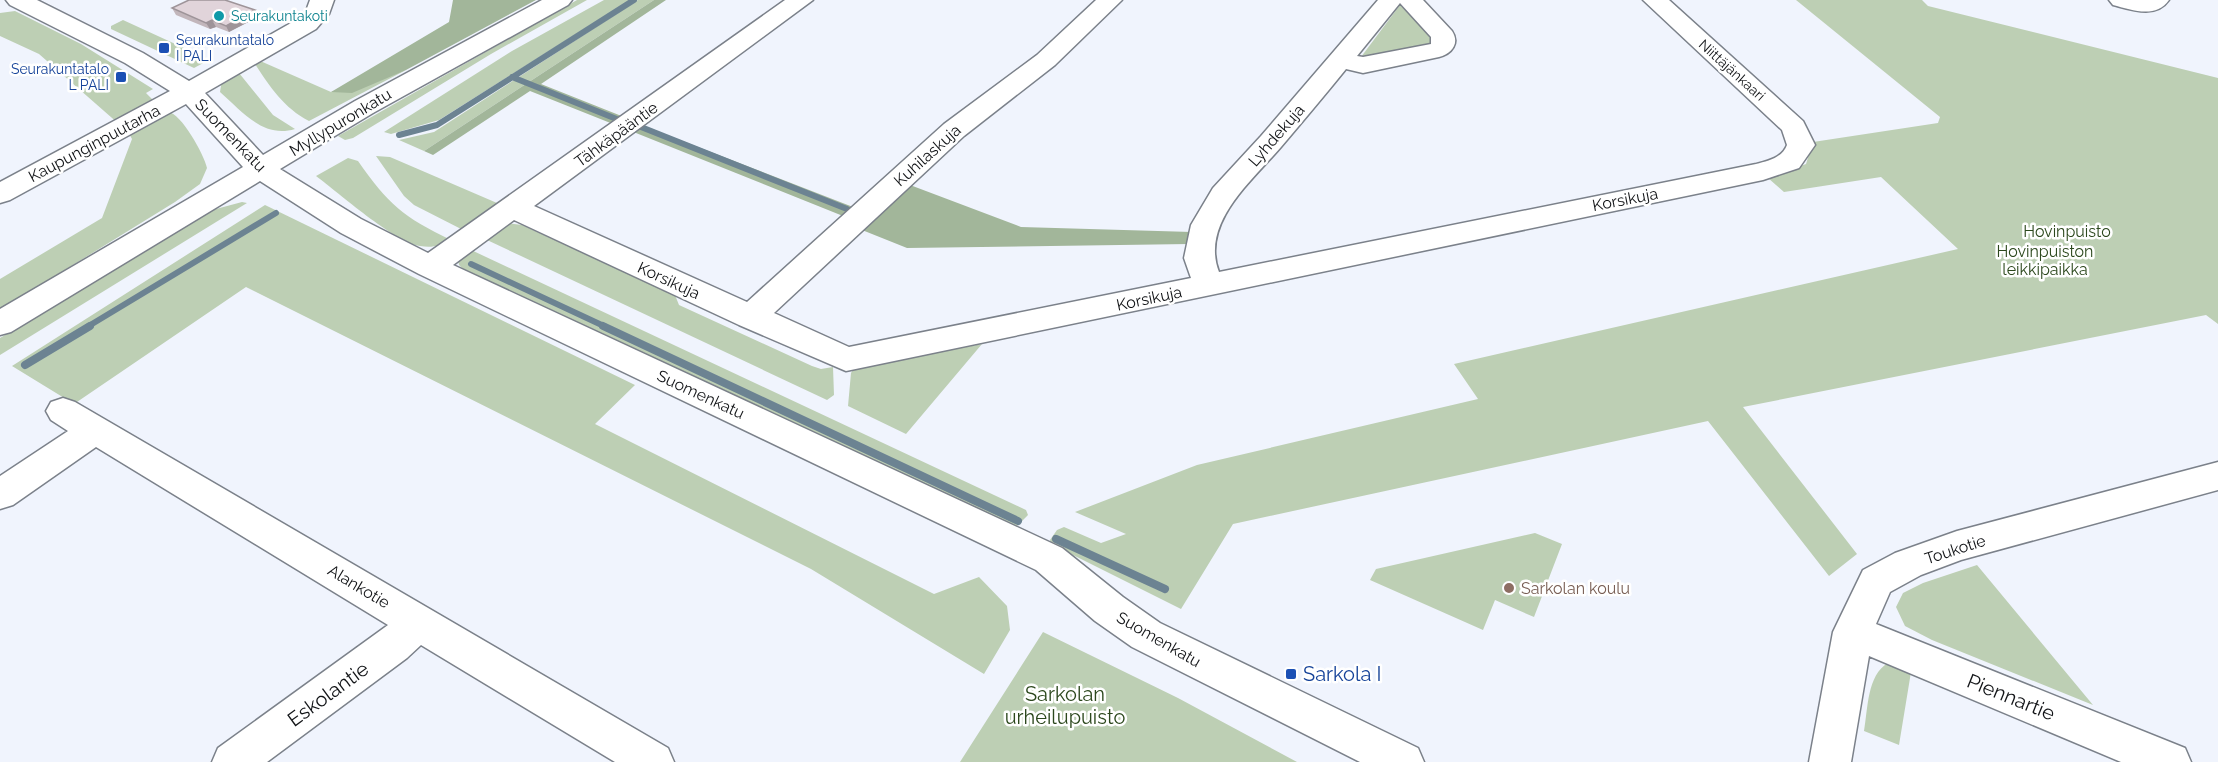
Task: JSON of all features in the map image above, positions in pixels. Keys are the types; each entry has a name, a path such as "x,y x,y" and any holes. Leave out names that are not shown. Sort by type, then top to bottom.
{"street":[{"name":"Suomenkatu","path":"18,0 134,58 188,91 261,169 351,226 430,267 1049,559 1109,609 1146,635 1403,762"},
{"name":"Kaupunginpuutarha","path":"0,194 132,124 307,24 318,14 322,0"},
{"name":"Myllypuronkatu","path":"0,324 403,85 560,0"},
{"name":"Tähkäpääntie","path":"430,267 801,0"},
{"name":"Kuhilaskuja","path":"750,317 954,130 1046,60 1110,0"},
{"name":"Lyhdekuja","path":"1209,285 1199,258 1211,213 1223,195 1391,0"},
{"path":"1340,60 1363,64 1439,50 1443,45 1443,36 1410,0"},
{"name":"Niittäjänkaari","path":"1655,0 1787,119 1798,134 1801,145"},
{"path":"2121,0 2153,4 2157,0"},
{"name":"Korsikuja","path":"512,208 846,360 1770,170 1793,160 1801,145"},
{"name":"Alankotie","path":"63,411 653,762"},
{"path":"0,495 95,430"},
{"name":"Toukotie","path":"1830,762 1853,632 1876,581 1908,564 1957,546 2218,476"},
{"name":"Eskolantie","path":"233,762 393,646 419,621"},
{"name":"Piennartie","path":"1853,632 2170,762"}],"green space":[{"path":"453,0 536,0 406,70 352,93 331,92 449,22"},
{"path":"577,0 587,0 491,54 353,138 345,140 338,136"},
{"path":"604,0 630,0 439,120 391,134 384,132 512,51"},
{"path":"638,0 654,0 424,151 399,140 434,132"},
{"path":"654,0 666,0 541,84 624,117 613,124 530,91 433,155 424,151"},
{"name":"Hovinpuisto","path":"1796,0 1922,0 1928,6 2218,78 2218,324 2206,315 1743,407 1857,554 1829,576 1708,421 1233,524 1181,609 1051,544 1050,540 1057,530 1064,527 1101,543 1126,534 1075,512 1197,465 1478,399 1454,364 1958,249 1881,177 1784,192 1768,178 1806,164 1813,142 1938,123 1940,117"},
{"path":"1400,5 1433,34 1433,44 1367,59 1361,57"},
{"path":"15,11 81,44 153,89 146,93 153,100 120,125 39,54 0,36 0,13"},
{"path":"123,20 208,59 194,68 111,29 111,26"},
{"path":"258,60 331,92 406,70 309,121 292,110 278,96 255,64"},
{"path":"239,73 273,115 295,129 283,131 263,127 245,115 220,92 222,80"},
{"path":"168,112 185,126 201,153 207,168 200,184 175,202 0,310 0,279 102,218 132,139 127,130"},
{"path":"641,125 853,207 843,216 631,131"},
{"path":"376,156 390,157 497,203 498,206 465,231 414,205 404,196"},
{"path":"348,158 358,161 388,199 408,216 451,240 432,247 409,243 382,227 316,176"},
{"path":"910,185 1021,227 1192,232 1189,244 907,248 862,230"},
{"path":"242,202 247,203 0,355 0,338 195,220 216,209"},
{"path":"265,205 635,385 595,424 934,594 979,577 1007,606 1010,630 984,674 811,569 246,287 74,404 12,366"},
{"path":"507,223 522,225 675,295 679,305 812,366 821,369 833,367 834,395 827,400 487,240 487,236"},
{"path":"469,249 1026,510 1028,515 1016,527 464,270 458,260"},
{"path":"982,344 906,434 848,406 851,373 854,368"},
{"path":"1535,533 1562,544 1534,617 1495,600 1483,630 1370,580 1376,569"},
{"path":"1977,565 2093,705 1932,640 1905,626 1896,607 1903,593 1923,583"},
{"name":"Sarkolan urheilupuisto","path":"1043,632 1178,698 1297,762 960,762"},
{"path":"1888,663 1911,672 1899,745 1864,731 1872,684 1881,668"}],"building":[{"path":"189,0 225,0 255,10 226,26 212,20 206,23 172,8"}],"waterway":[{"path":"512,77 634,0"},
{"path":"399,135 437,125 512,77"},
{"path":"512,77 619,120"},
{"path":"641,127 847,209"},
{"path":"87,327 276,213"},
{"path":"471,264 606,327"},
{"path":"25,365 90,326"},
{"path":"603,326 1018,521"},
{"path":"1056,539 1165,589"}],"place":[{"name":"Seurakuntakoti","path":"219,16"},
{"name":"Seurakuntatalo I PALI","path":"164,48"},
{"name":"Seurakuntatalo L PALI","path":"121,77"},
{"name":"Sarkolan koulu","path":"1509,588"},
{"name":"Sarkola I","path":"1291,674"}],"park label":[{"name":"Hovinpuiston leikkipaikka","path":"2045,260"}]}
